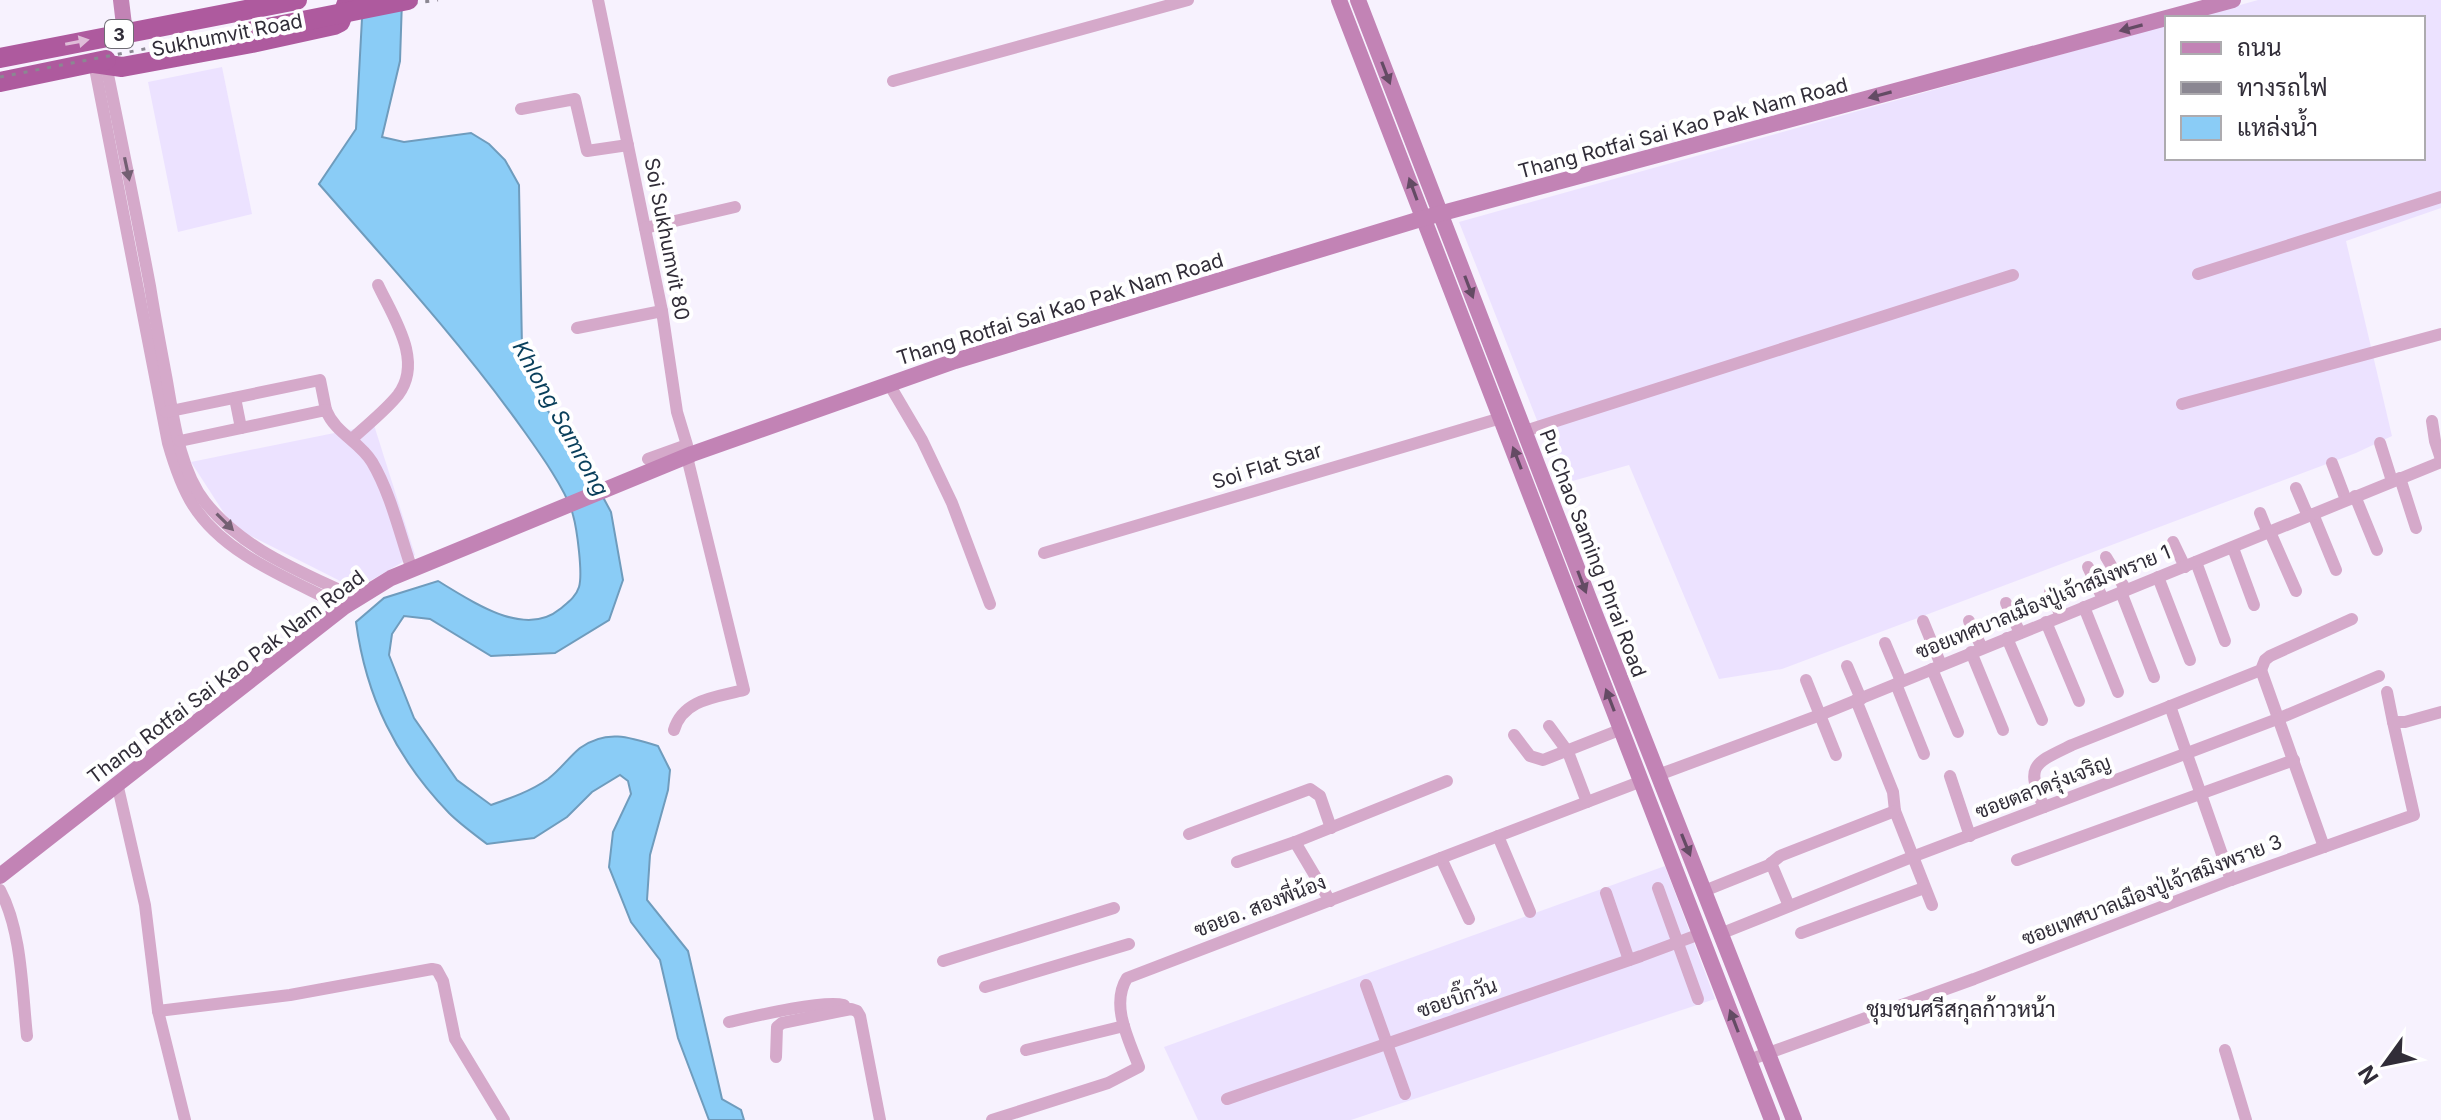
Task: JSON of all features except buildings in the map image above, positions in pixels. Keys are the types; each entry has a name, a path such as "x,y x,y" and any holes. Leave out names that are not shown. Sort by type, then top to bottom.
{"highway":[{"path":"125,33 143,23 259,0"},
{"name":"Sukhumvit Road","path":"0,58 297,0"},
{"path":"100,64 122,67 334,25 340,22 348,0"},
{"name":"Sukhumvit Road","path":"0,82 408,0"}],"main road":[{"path":"121,0 125,33"},
{"name":"Pu Chao Saming Phrai Road","path":"1339,0 1501,418 1658,775 1794,1120"},
{"name":"Pu Chao Saming Phrai Road","path":"1358,0 1525,431 1564,559 1622,729 1772,1120"},
{"name":"Thang Rotfai Sai Kao Pak Nam Road","path":"2174,16 2233,0"},
{"name":"Thang Rotfai Sai Kao Pak Nam Road","path":"0,876 351,603 391,578 563,509 687,451 723,443 955,361 1424,218 2165,18"},
{"path":"1642,781 1658,775"}],"street":[{"name":"Soi Sukhumvit 80","path":"598,0 662,311 677,412 744,690 691,705 677,719 674,730"},
{"path":"893,81 1188,0"},
{"path":"100,64 168,412 168,443 178,476 214,531 242,555 264,560 351,603"},
{"path":"521,109 575,99 587,151 628,145"},
{"path":"2198,274 2441,197"},
{"path":"645,228 735,207"},
{"path":"1525,431 2013,275"},
{"path":"353,438 399,394 408,371 406,348 378,285"},
{"path":"577,328 662,311"},
{"path":"2182,404 2441,334"},
{"path":"168,412 320,380 326,410 335,426 353,438 373,463 412,570"},
{"path":"889,384 922,440 952,503 990,604"},
{"path":"235,398 241,428"},
{"path":"180,441 326,410"},
{"path":"168,412 198,503"},
{"name":"Soi Flat Star","path":"1044,553 1501,418"},
{"path":"2432,421 2441,460"},
{"path":"2380,443 2416,528"},
{"path":"648,459 687,451"},
{"name":"ซอยเทศบาลเมืองปู่เจ้าสมิงพราย 1","path":"1658,775 1858,700 2441,460"},
{"path":"2332,463 2377,550"},
{"path":"2296,488 2336,570"},
{"path":"2260,513 2296,591"},
{"path":"2173,542 2191,564 2225,641"},
{"path":"2233,548 2254,605"},
{"path":"2106,557 2124,591 2154,677"},
{"path":"2088,567 2103,599"},
{"path":"2158,577 2190,660"},
{"path":"2050,592 2061,616"},
{"path":"2006,603 2020,633"},
{"path":"2084,607 2118,692"},
{"path":"2324,847 2261,670 2270,656 2352,619"},
{"path":"1923,621 1958,732"},
{"path":"1969,621 2003,730"},
{"path":"2046,622 2079,701"},
{"path":"2007,638 2042,720"},
{"path":"1885,643 1924,754"},
{"path":"1847,666 1893,792 1895,811 1932,905"},
{"path":"2044,807 2033,778 2034,770 2042,760 2072,745 2261,670"},
{"name":"ซอยตลาดรุ่งเจริญ","path":"1720,934 1912,857 2280,718 2379,676"},
{"path":"1806,680 1836,755"},
{"path":"2387,692 2393,722 2405,722 2441,712"},
{"path":"2170,706 2231,880"},
{"name":"ซอยเทศบาลเมืองปู่เจ้าสมิงพราย 3","path":"1749,1060 2414,815 2393,722"},
{"path":"1549,726 1568,752 1587,802"},
{"path":"1514,735 1530,756 1543,760 1622,729"},
{"path":"2017,860 2294,760"},
{"path":"1950,776 1970,836"},
{"path":"1237,862 1447,781"},
{"name":"ซอยอ. สองพี่น้อง","path":"992,1120 1108,1083 1139,1067 1124,1026 1120,1001 1121,988 1127,978 1642,781"},
{"path":"117,783 145,905 158,1011 185,1120"},
{"path":"1189,834 1310,789 1320,796 1331,828"},
{"path":"1704,891 1771,863 1780,856 1895,811"},
{"path":"1498,836 1530,912"},
{"path":"1295,842 1330,901"},
{"path":"1441,858 1469,919"},
{"path":"1771,863 1789,906"},
{"path":"1658,888 1698,999"},
{"path":"1801,933 1924,888"},
{"path":"0,890 14,935 27,1036"},
{"path":"1606,893 1629,960"},
{"path":"943,961 1114,908"},
{"name":"ซอยบิ๊กวัน","path":"1227,1099 1700,934"},
{"path":"985,987 1129,944"},
{"path":"158,1011 290,995 437,970 443,981 455,1039 503,1118 489,1120"},
{"path":"1366,985 1405,1094"},
{"path":"729,1022 832,1004 842,1004 857,1011 880,1120"},
{"path":"776,1057 777,1027 782,1023 851,1009"},
{"path":"1026,1050 1124,1026"},
{"path":"2225,1050 2246,1120"}],"shaded area":[{"path":"2258,0 2441,0 2441,208 2346,241 2392,436 2356,453 1782,669 1719,679 1629,465 1562,484 1459,222 2165,26 2165,160 2425,160 2425,16 2201,16"},
{"path":"222,67 252,214 178,232 148,82"},
{"path":"374,425 415,555 356,589 233,527 191,462"},
{"path":"1665,866 1715,999 1351,1120 1198,1120 1164,1047"}],"water":[{"path":"363,0 402,0 400,61 382,137 404,142 471,133 489,144 505,160 519,185 522,348 538,396 590,473 611,512 623,580 609,620 555,653 491,656 430,619 404,616 392,634 389,655 414,718 457,780 491,805 541,783 580,748 599,738 618,736 658,746 670,770 668,790 650,855 647,900 688,951 722,1099 741,1110 744,1120 709,1120 678,1038 660,960 631,922 609,867 613,832 631,794 628,781 620,775 592,792 567,817 534,838 487,844 453,817 414,770 386,725 367,676 356,622 384,598 438,581 481,606 514,618 530,620 546,617 571,600 579,587 580,572 573,515 545,460 450,336 319,184 356,129"}],"railway":[{"path":"0,77 258,27 438,0"}],"district":[{"name":"ชุมชนศรีสกุลก้าวหน้า","path":"1961,1009"}],"water label":[{"name":"Khlong Samrong","path":"561,418"}]}
